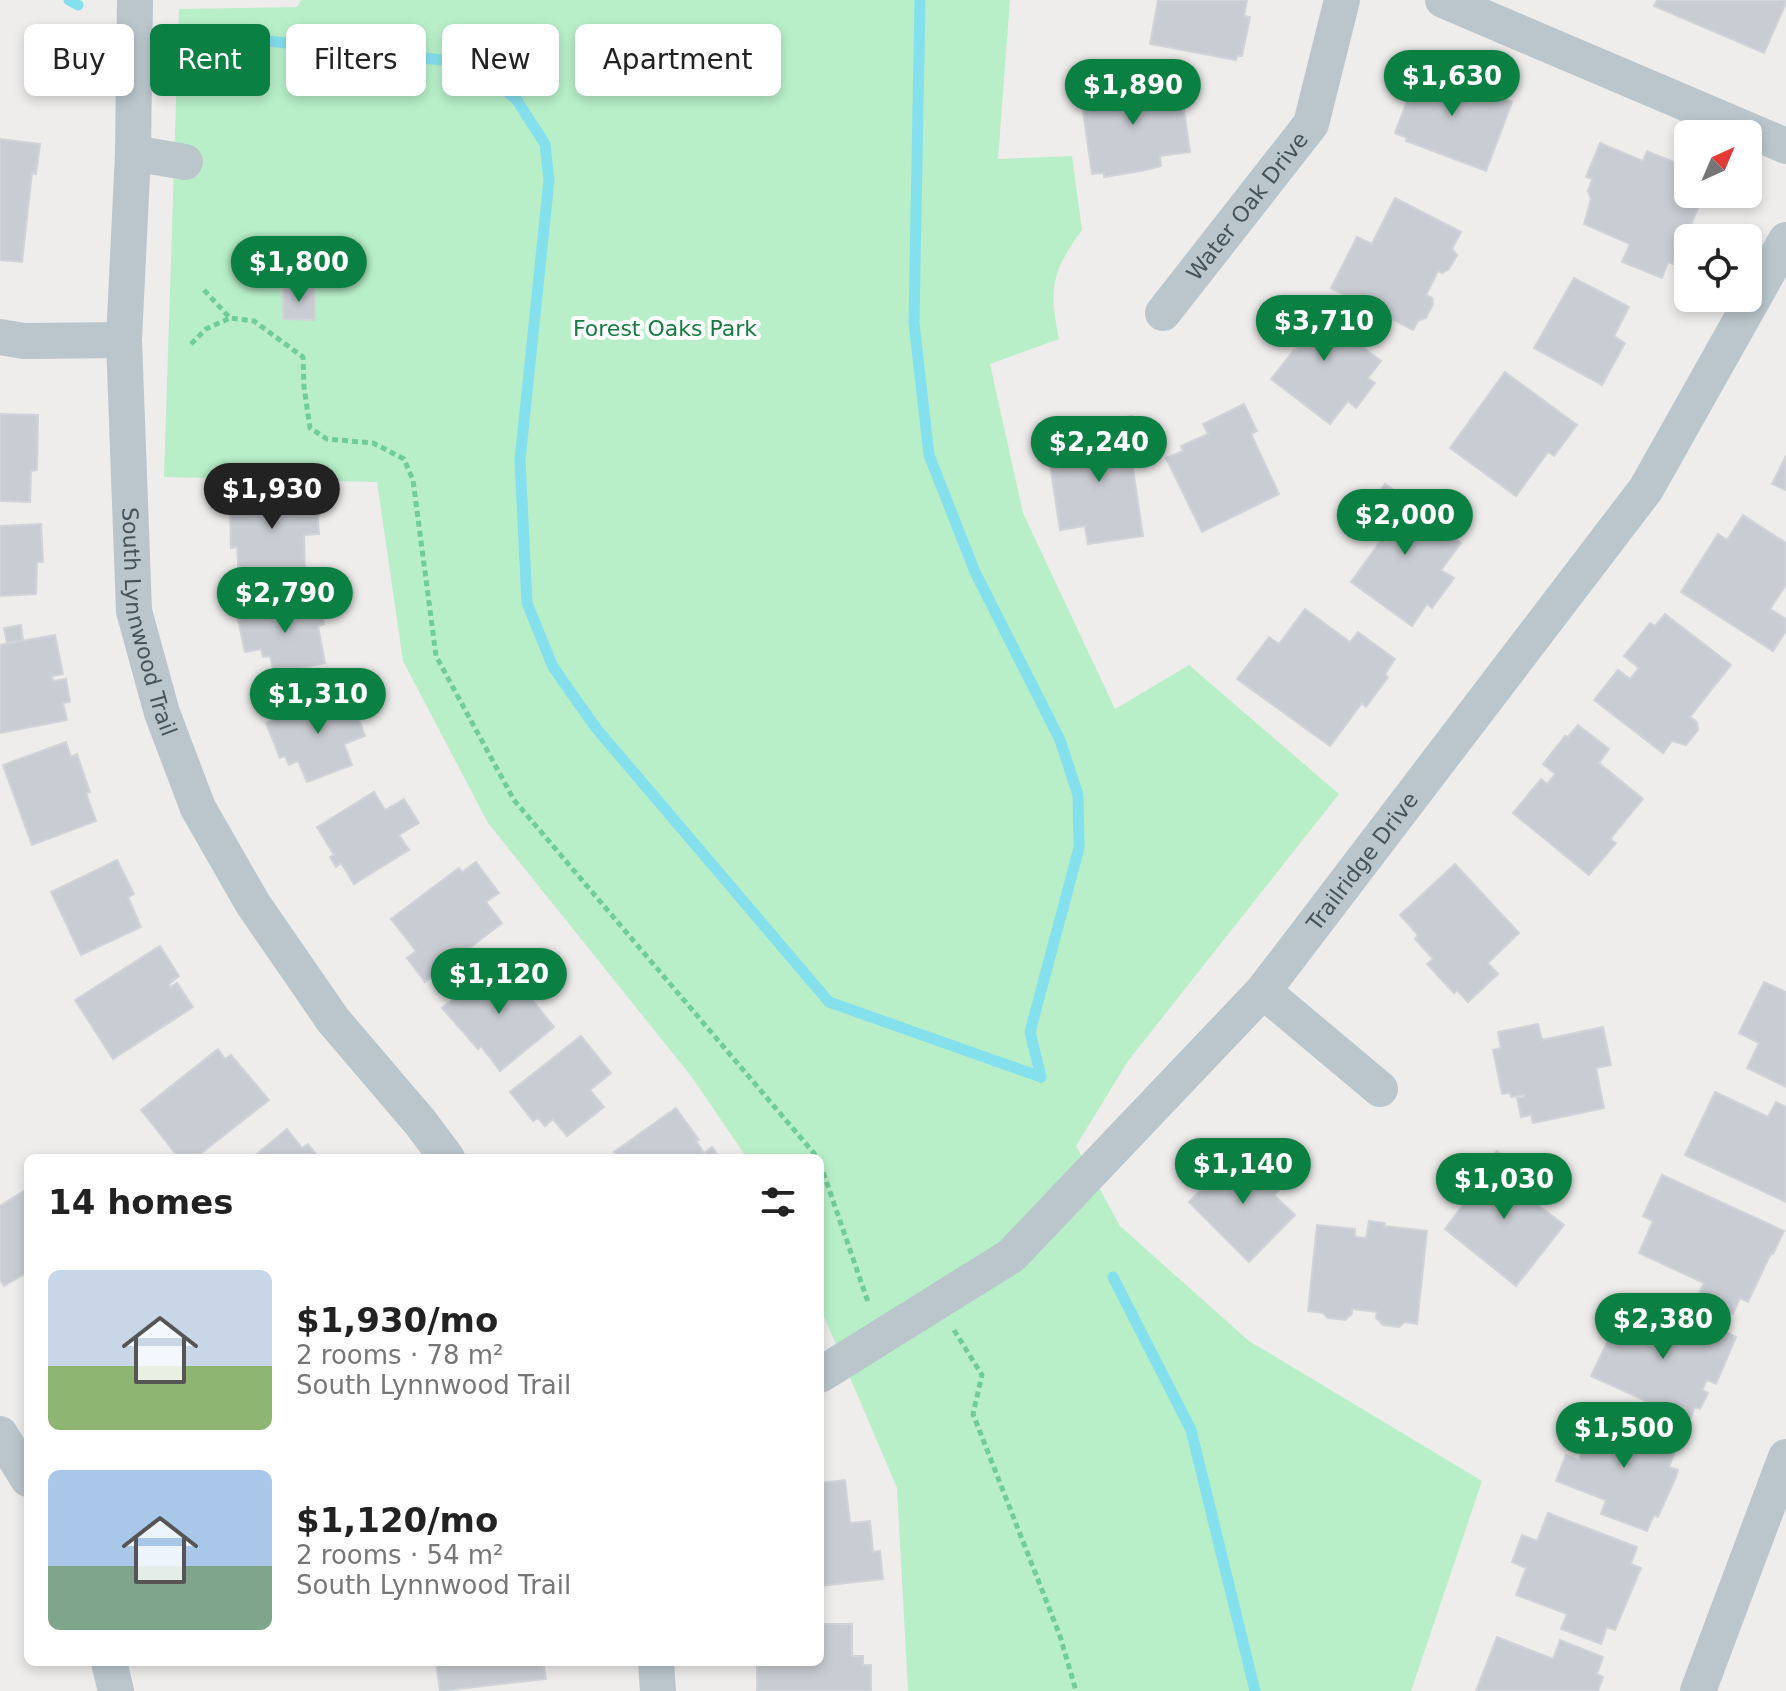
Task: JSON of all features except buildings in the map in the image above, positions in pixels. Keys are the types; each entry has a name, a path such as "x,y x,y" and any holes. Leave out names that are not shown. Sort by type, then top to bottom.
{"street":[{"name":"South Lynnwood Trail","path":"135,0 133,153 124,340 134,611 162,713 198,808 253,904 333,1020 444,1154"},
{"name":"Water Oak Drive","path":"1163,313 1311,124 1342,0"},
{"path":"1443,0 1786,146"},
{"path":"133,153 185,162"},
{"name":"Trailridge Drive","path":"824,1372 1011,1256 1263,991 1646,489 1786,240"},
{"path":"0,337 24,341 124,340"},
{"path":"1263,991 1380,1089"},
{"path":"0,1434 24,1473"},
{"path":"1698,1691 1786,1457"},
{"path":"110,1666 116,1691"},
{"path":"656,1666 658,1691"}],"path":[{"path":"204,290 230,318"},
{"path":"191,344 206,329 230,318 254,321 303,357 310,428 327,439 373,443 404,459 413,480 436,656 514,800 813,1154"},
{"path":"824,1176 865,1298 885,1334"},
{"path":"937,1302 982,1375 973,1414 1060,1636 1076,1691"}],"green space":[{"name":"Forest Oaks Park","path":"301,0 1010,0 998,159 1072,156 1082,230 1064,258 1055,282 1054,307 1059,339 990,364 1023,513 1115,709 1189,665 1339,794 1128,1061 1076,1146 1120,1226 1249,1341 1482,1481 1411,1691 908,1691 897,1488 824,1316 824,1154 744,1154 691,1076 488,823 403,661 377,482 164,477 176,96 270,96 270,24 179,24 179,9 297,7"}],"waterway":[{"path":"69,0 78,5"},
{"path":"920,0 914,323 929,455 975,572 1060,740 1078,795 1079,848 1030,1032 1041,1077"},
{"path":"270,41 442,60 481,70 516,99 545,144 549,180 520,460 527,603 553,667 596,728 829,1002 1041,1077"},
{"path":"1113,1277 1191,1430 1255,1691"}]}
